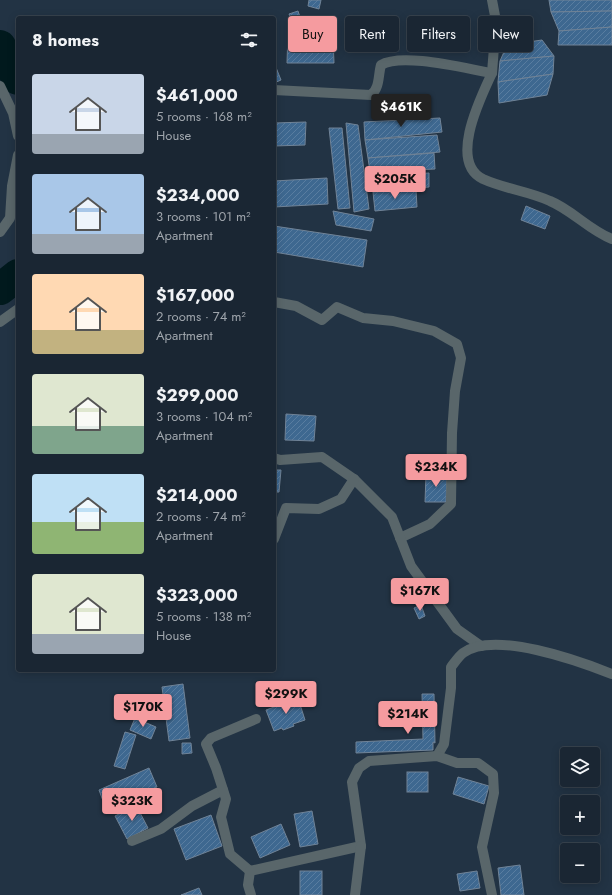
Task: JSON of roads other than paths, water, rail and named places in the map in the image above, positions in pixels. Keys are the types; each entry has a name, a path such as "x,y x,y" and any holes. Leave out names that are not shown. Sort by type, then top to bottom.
{"street":[{"path":"492,0 496,21 492,73 472,120 468,135 470,164 476,174 501,187 537,195 553,202 592,229 612,239"},
{"path":"276,90 371,95 375,92 381,65 387,62 428,62 492,73"},
{"path":"0,86 13,112 16,126"},
{"path":"0,232 14,219 12,186 16,165"},
{"path":"276,302 296,306 322,320 337,307 363,318 392,321 434,332 457,344 461,358 455,391 452,433 451,504 430,524 400,538"},
{"path":"0,322 16,310"},
{"path":"276,459 280,460 322,457 354,480 392,517 411,566 457,629 481,646"},
{"path":"276,534 286,508 319,509 341,498 354,480"},
{"path":"436,756 444,744 451,688 451,667 464,653 481,646 513,645 581,662 612,674"},
{"path":"250,871 230,854 221,817 226,799 206,744 211,738 256,720"},
{"path":"355,895 361,846 352,782 359,768 369,761 436,756 457,763 478,763 493,774 494,793 482,847 492,895"},
{"path":"132,841 161,829 192,806 223,790"},
{"path":"250,871 361,846"},
{"path":"250,871 248,885 251,895"}],"waterway":[{"path":"0,46 16,75"},
{"path":"0,289 16,277"}]}
